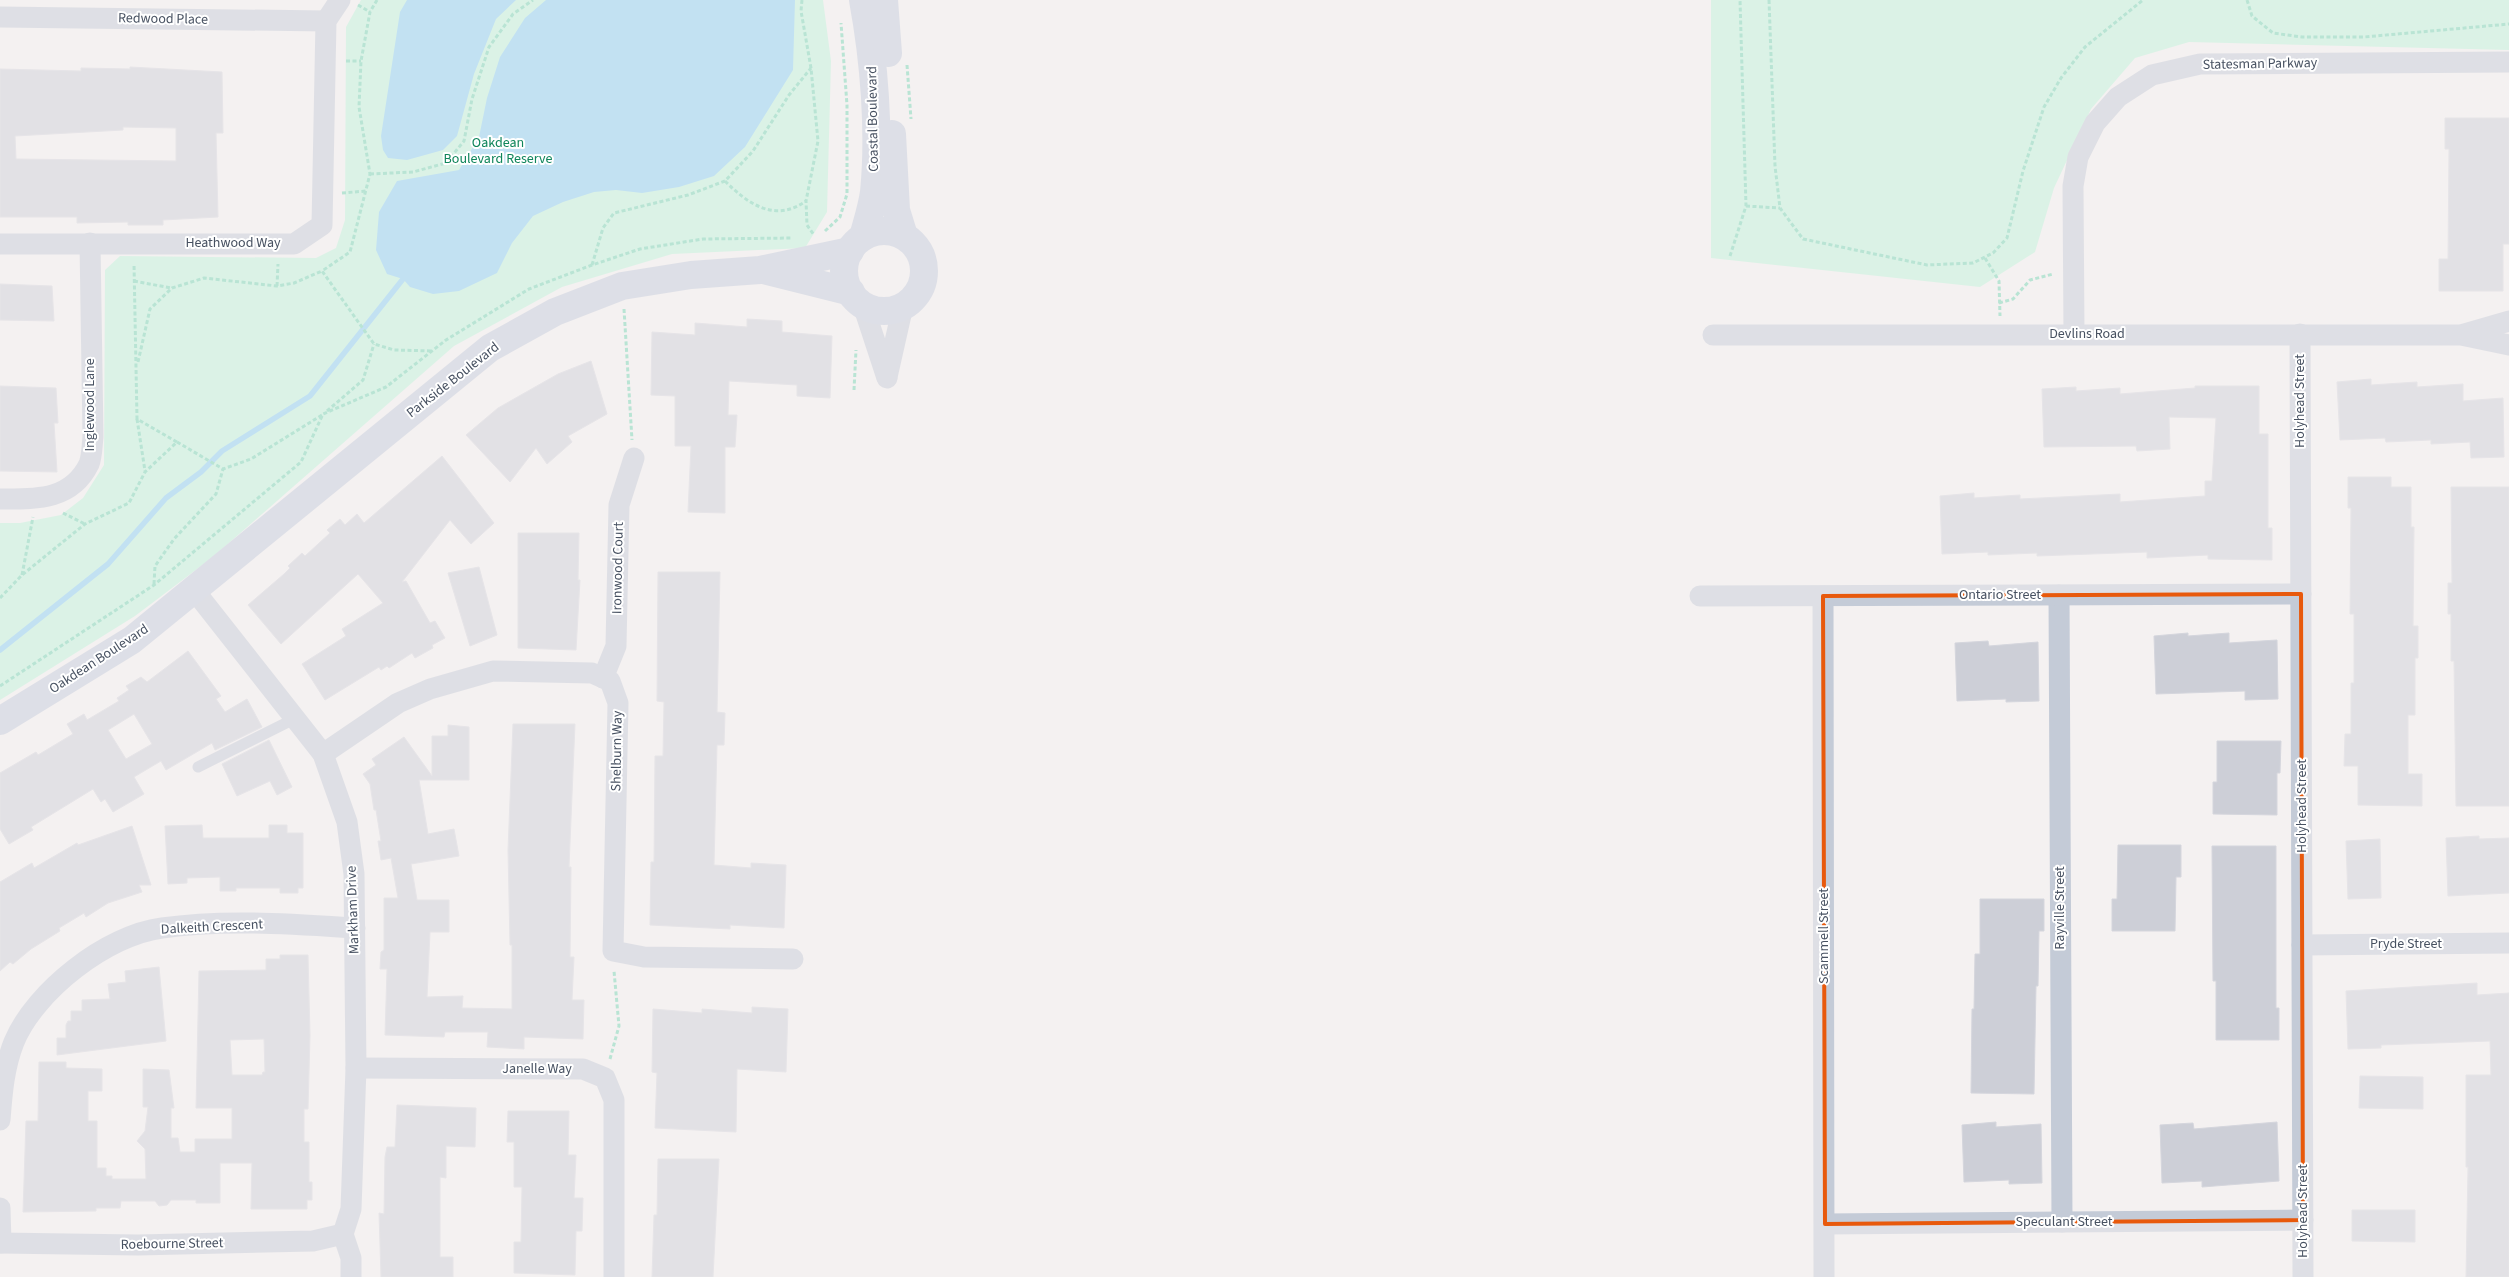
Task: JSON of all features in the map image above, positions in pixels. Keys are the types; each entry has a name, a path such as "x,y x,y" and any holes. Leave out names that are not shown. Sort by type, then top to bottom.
{"street":[{"path":"326,21 340,0"},
{"name":"Coastal Boulevard","path":"857,244 874,193 875,162 869,30 863,0"},
{"name":"Coastal Boulevard","path":"884,0 888,35 896,210 904,236"},
{"name":"Redwood Place","path":"0,17 326,21"},
{"name":"Heathwood Way","path":"0,244 294,244 322,225 326,21"},
{"name":"Statesman Parkway","path":"2074,334 2073,186 2078,157 2095,123 2118,97 2152,76 2200,64 2509,62"},
{"path":"857,298 882,311 903,306 918,292 924,271 918,251 904,236 883,231 857,244 844,270 857,298 887,378 903,306"},
{"name":"Inglewood Lane","path":"0,499 36,499 54,496 69,489 90,463 93,437 90,244"},
{"name":"Parkside Boulevard","path":"194,590 490,348 555,312 622,286 692,275 760,270 857,244"},
{"name":"Parkside Boulevard","path":"760,270 857,298"},
{"name":"Devlins Road","path":"2461,335 2509,321"},
{"name":"Holyhead Street","path":"2300,334 2303,1277"},
{"name":"Devlins Road","path":"1713,335 2461,335 2509,345"},
{"name":"Ironwood Court","path":"603,678 616,646 620,505 634,458"},
{"name":"Markham Drive","path":"194,590 323,754 347,822 354,874 356,1068 352,1209 343,1234"},
{"name":"Oakdean Boulevard","path":"0,721 132,640 194,590"},
{"name":"Ontario Street","path":"1700,596 2301,594"},
{"name":"Rayville Street","path":"2059,595 2062,1222"},
{"name":"Scammell Street","path":"1823,596 1824,1277"},
{"path":"323,754 398,703 430,689 485,673 493,671 592,673 603,678"},
{"name":"Shelburn Way","path":"603,678 610,681 618,703 613,951"},
{"name":"Dalkeith Crescent","path":"0,1120 2,1089 14,1042 37,1006 70,971 119,941 160,928 274,923 354,928"},
{"name":"Pryde Street","path":"2302,945 2509,943"},
{"path":"613,951 644,957 792,959"},
{"name":"Janelle Way","path":"356,1068 583,1070 605,1078"},
{"path":"605,1078 614,1100 614,1277"},
{"path":"0,1208 0,1243"},
{"name":"Speculant Street","path":"1825,1224 2303,1220"},
{"path":"343,1234 351,1258 352,1277"},
{"name":"Roebourne Street","path":"0,1243 138,1245 313,1242 343,1234"}],"lane":[{"path":"198,767 296,718"}],"path":[{"path":"137,367 150,309 172,288 204,278 277,286 294,283 322,271 350,252 370,174 360,106 361,61 370,12 378,0"},
{"path":"370,174 413,172 446,163 464,142 472,98 489,47 513,14 533,0"},
{"path":"802,0 801,11 811,68 818,141 806,201 807,224 815,238 840,217 847,194 847,105 841,15"},
{"path":"1730,256 1746,206 1740,0"},
{"path":"1769,0 1775,166 1780,208 1803,239 1927,265 1972,263 1993,253 2007,238 2023,171 2044,107 2061,78 2085,47 2144,0"},
{"path":"2248,0 2252,16 2273,34 2302,37 2364,37 2509,24"},
{"path":"907,61 911,125"},
{"path":"592,265 603,228 614,213 688,195 725,181 753,151 789,95 811,68"},
{"path":"725,181 745,200 777,212 794,209 806,201"},
{"path":"1746,206 1780,208"},
{"path":"1985,258 1999,281 2000,334"},
{"path":"322,271 374,344 394,350 433,351"},
{"path":"1999,303 2013,299 2030,280 2048,274 2074,271"},
{"path":"134,281 172,288"},
{"path":"622,286 634,458"},
{"path":"223,469 251,459 323,414 364,380 374,344"},
{"path":"854,390 856,345"},
{"path":"137,419 145,472"},
{"path":"177,442 223,469"},
{"path":"154,585 155,566 174,539 216,494 223,469"},
{"path":"22,575 36,499 85,524"},
{"path":"605,1078 618,1026 613,951"}],"highlighted area":[{"path":"2301,594 2303,1220 1825,1224 1823,596"}],"green space":[{"name":"Oakdean Boulevard Reserve","path":"361,0 823,0 831,61 827,212 805,248 672,254 562,287 454,346 213,557 135,616 0,700 0,523 20,523 61,515 83,498 104,465 105,270 120,256 316,258 336,248 345,220 346,27"},
{"path":"1711,0 2509,0 2509,50 2189,42 2135,58 2091,109 2054,188 2035,252 1980,287 1711,258"}],"water":[{"path":"407,0 516,0 496,19 474,74 457,136 443,150 407,160 388,158 383,150 381,136 400,12"},
{"path":"546,0 795,0 793,70 745,147 714,176 679,187 642,193 616,190 594,192 563,202 533,216 512,243 497,273 459,291 433,294 410,287 403,279 387,274 376,250 379,212 397,181 459,170 479,137 487,98 500,57 525,18"}],"building":[{"path":"130,67 222,72 223,133 216,133 218,217 163,220 163,225 128,225 128,222 77,223 77,217 0,217 0,69 81,71 81,68 130,69","holes":["123,127 176,128 176,161 16,159 15,136 123,130"]},
{"path":"2445,118 2509,118 2509,244 2503,244 2503,291 2439,291 2439,259 2448,259 2449,149 2445,149"},
{"path":"0,284 52,286 54,321 0,320"},
{"path":"747,319 782,321 782,332 832,336 830,398 797,396 797,385 729,381 728,415 737,415 735,447 725,447 725,513 688,512 691,446 675,446 675,396 651,395 652,332 695,335 695,323 747,327"},
{"path":"591,361 607,414 568,436 572,442 547,464 536,448 510,482 466,435 498,408 558,374"},
{"path":"2371,379 2371,385 2417,382 2417,387 2463,384 2463,401 2503,398 2504,457 2471,458 2470,442 2431,444 2431,440 2386,442 2385,438 2340,440 2337,382"},
{"path":"0,386 56,388 58,423 54,423 57,472 0,471"},
{"path":"2195,386 2259,386 2259,434 2268,434 2268,528 2272,528 2272,560 2208,559 2208,555 2147,558 2147,552 2037,556 2037,553 1988,555 1988,552 1942,554 1940,496 1974,493 1974,498 2020,495 2020,499 2120,494 2120,502 2205,496 2205,481 2212,481 2216,418 2169,417 2170,449 2137,451 2136,446 2044,447 2042,389 2076,387 2076,391 2120,388 2120,394 2195,388"},
{"path":"442,456 494,523 471,544 450,520 402,582 406,581 430,623 435,621 445,638 432,645 433,648 415,658 412,653 389,668 387,666 381,670 379,667 325,700 302,664 346,636 342,629 383,603 358,574 281,644 248,605 284,574 290,568 288,566 302,553 305,556 330,533 327,530 340,519 345,525 357,514 364,523"},
{"path":"2348,477 2391,477 2391,487 2411,487 2411,527 2414,527 2413,626 2418,626 2418,658 2415,658 2415,715 2408,715 2408,774 2422,774 2422,806 2358,805 2358,766 2344,766 2345,734 2351,734 2351,683 2354,683 2354,614 2350,614 2351,508 2348,508"},
{"path":"2451,487 2509,487 2509,806 2456,806 2454,661 2451,661 2451,614 2448,614 2448,583 2452,583"},
{"path":"518,533 579,533 578,580 580,580 576,650 518,648"},
{"path":"479,567 497,635 470,646 448,573"},
{"path":"658,572 720,572 717,712 725,713 724,745 717,745 714,865 751,868 751,863 786,865 784,928 730,925 730,929 650,925 651,862 654,862 655,756 663,756 664,702 657,701"},
{"path":"2188,633 2188,636 2229,633 2229,643 2277,640 2278,699 2245,700 2245,691 2156,694 2154,636"},
{"path":"1988,641 1989,646 2038,642 2039,701 2006,702 2006,699 1957,701 1955,643"},
{"path":"188,651 221,696 216,699 225,712 247,699 262,727 215,750 212,743 166,770 161,761 134,777 144,794 113,812 105,799 101,802 93,789 31,827 33,830 9,844 0,829 0,773 36,752 38,755 73,734 67,724 84,714 87,720 119,701 117,698 129,690 126,686 141,677 147,682","holes":["134,714 152,744 126,759 108,730"]},
{"path":"513,724 575,724 569,867 571,867 570,957 574,957 572,1000 584,1000 583,1039 524,1037 524,1049 487,1047 488,1032 445,1032 444,1037 385,1035 387,969 380,969 381,952 384,950 384,898 398,898 391,858 381,860 378,841 381,841 376,810 374,810 370,784 363,774 376,765 372,759 404,737 432,776 432,736 448,736 448,725 469,727 469,780 419,780 428,834 454,829 459,856 411,864 417,900 449,900 449,932 430,932 427,997 463,996 462,1008 512,1009 512,945 510,945 508,850"},
{"path":"269,740 292,787 277,795 270,781 237,796 222,764"},
{"path":"2217,741 2281,741 2280,773 2277,773 2277,815 2213,814 2213,782 2217,782"},
{"path":"202,825 203,838 269,838 269,825 287,825 287,833 303,833 303,888 298,888 298,893 280,893 280,888 236,888 236,891 220,891 220,877 187,878 187,883 168,884 165,826"},
{"path":"132,826 151,885 139,885 142,892 108,903 86,917 84,913 59,928 60,931 31,949 13,964 10,962 0,971 0,882 32,863 34,868 77,843 78,845"},
{"path":"2479,836 2479,839 2509,838 2509,893 2448,896 2446,838"},
{"path":"2380,839 2381,898 2348,899 2346,841"},
{"path":"2118,845 2181,845 2181,877 2176,877 2175,931 2112,931 2112,899 2117,899"},
{"path":"2212,846 2276,846 2276,1008 2279,1008 2279,1040 2216,1040 2216,981 2213,981"},
{"path":"1980,899 2044,899 2044,931 2039,931 2038,986 2036,986 2034,1094 1971,1093 1972,1009 1974,1009 1975,954 1980,954"},
{"path":"280,955 308,955 310,1035 308,1109 304,1109 304,1142 309,1142 309,1182 312,1182 312,1200 307,1200 307,1209 251,1209 252,1163 220,1163 220,1203 196,1203 196,1200 171,1200 167,1205 159,1206 155,1201 121,1201 120,1208 96,1208 96,1211 23,1212 26,1121 38,1121 39,1062 66,1062 66,1068 102,1069 102,1091 88,1091 88,1121 97,1121 97,1168 106,1168 106,1176 112,1176 112,1179 146,1179 145,1149 137,1141 145,1131 148,1107 143,1107 143,1069 169,1070 174,1108 171,1108 171,1138 178,1138 180,1152 195,1152 195,1139 232,1139 232,1108 196,1108 199,971 266,970 266,959 280,959","holes":["264,1039 265,1072 262,1075 232,1075 230,1040"]},
{"path":"159,967 166,1041 57,1055 57,1038 66,1038 66,1025 68,1021 71,1021 71,1011 82,1011 82,1000 110,999 108,984 126,982 125,971"},
{"path":"2477,983 2477,995 2509,993 2509,1277 2466,1277 2468,1167 2466,1167 2466,1075 2491,1075 2490,1041 2381,1045 2381,1048 2348,1049 2346,991"},
{"path":"752,1007 788,1009 786,1072 737,1069 736,1132 655,1128 657,1073 652,1072 653,1009 702,1013 702,1009 752,1013"},
{"path":"2360,1076 2423,1077 2423,1109 2359,1108"},
{"path":"397,1105 476,1108 475,1147 446,1146 446,1178 440,1177 440,1257 453,1257 453,1277 381,1277 379,1213 384,1214 385,1157 387,1147 395,1147"},
{"path":"508,1111 569,1111 568,1155 576,1155 574,1198 583,1198 582,1231 576,1231 575,1275 514,1273 514,1242 521,1242 522,1187 514,1187 514,1142 507,1142"},
{"path":"1996,1122 1996,1127 2041,1124 2042,1183 2009,1184 2009,1180 1964,1182 1962,1125"},
{"path":"2277,1122 2279,1181 2202,1187 2202,1181 2162,1183 2160,1125 2193,1123 2194,1129"},
{"path":"658,1159 719,1159 713,1277 652,1277 654,1215 657,1215"},
{"path":"2352,1210 2415,1210 2415,1242 2352,1241"}],"waterway":[{"path":"0,650 108,564 166,498 201,472 222,451 310,396 403,279"}]}
